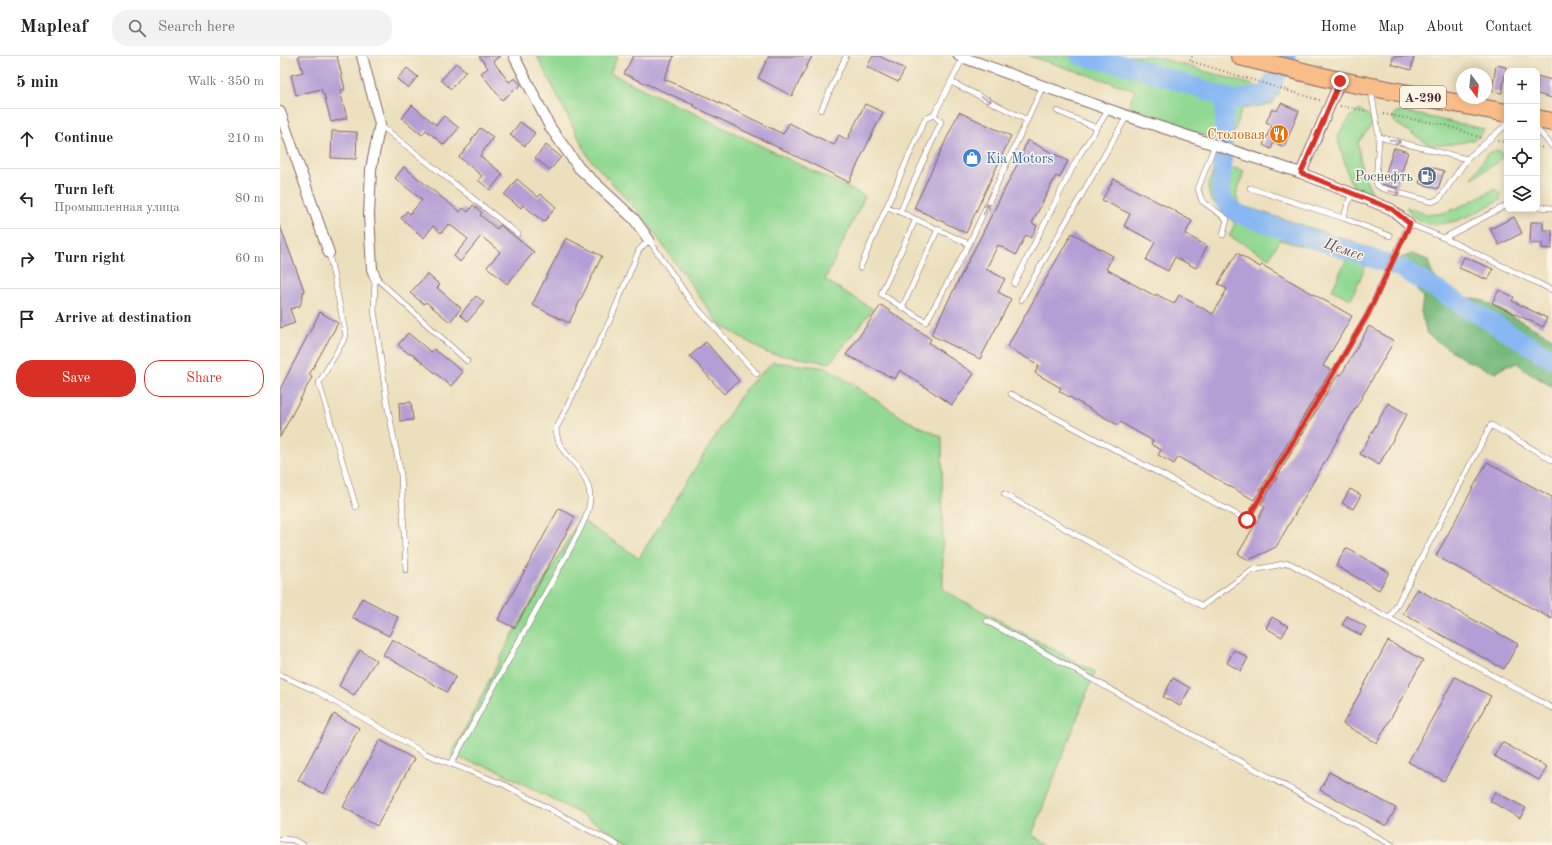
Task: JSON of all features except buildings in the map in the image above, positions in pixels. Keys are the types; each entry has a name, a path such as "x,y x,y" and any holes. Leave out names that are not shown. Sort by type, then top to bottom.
{"highway":[{"name":"А-290","path":"1246,57 1340,81 1504,113"},
{"path":"1540,120 1552,122"}],"street":[{"path":"362,56 380,124 372,169 369,215 372,269 375,278"},
{"path":"514,56 550,127 579,168 634,219 649,240"},
{"path":"961,57 1127,116 1301,173 1392,209 1410,224"},
{"path":"1301,173 1340,81"},
{"path":"280,112 329,253"}],"lane":[{"path":"821,110 846,56"},
{"path":"860,268 925,119 934,115 951,82 961,57"},
{"path":"951,82 1028,120"},
{"path":"915,221 881,294 926,322 969,244 1043,86"},
{"path":"1370,87 1379,137 1376,182 1381,188 1432,202 1440,198 1467,159 1504,127"},
{"path":"1014,284 1077,159 1109,109"},
{"path":"1057,112 1097,128"},
{"path":"900,212 941,122 934,115"},
{"path":"1021,300 1127,116"},
{"path":"380,124 518,234"},
{"path":"1540,132 1552,146"},
{"path":"1379,137 1467,159"},
{"path":"1215,144 1198,189 1202,201 1228,219 1223,235"},
{"path":"1250,188 1343,218 1390,236"},
{"path":"1343,218 1352,193"},
{"path":"887,207 969,244"},
{"path":"1444,238 1504,207"},
{"path":"1540,207 1552,208"},
{"path":"1010,394 1247,520 1368,314 1410,224 1444,238 1552,290"},
{"path":"902,308 938,230"},
{"path":"451,764 568,554 586,517 590,494 588,483 583,474 556,440 556,429 611,318 639,250 649,240 690,300 757,374"},
{"path":"329,253 346,336 319,383 356,507"},
{"path":"375,278 466,361"},
{"path":"375,278 374,310 387,403 401,475 406,570"},
{"path":"1390,618 1491,425 1552,460"},
{"path":"1004,494 1202,606 1253,570 1289,563 1552,708"},
{"path":"987,621 1392,845"},
{"path":"280,675 316,691 426,754 505,785 617,845"},
{"path":"280,839 293,840 303,845"}],"path":[{"path":"1192,56 1190,61 1330,104 1446,126 1489,140 1504,142"}],"green space":[{"path":"537,56 618,56 610,73 865,196 825,280 873,309 830,363 767,353 719,324 642,216 589,158"},
{"path":"1029,56 1153,56 1280,93 1271,104 1242,109 1230,144 1127,110 1135,90"},
{"path":"1360,110 1369,116 1372,124 1358,143 1362,171 1372,192 1356,191 1349,178 1337,136 1351,116"},
{"path":"1400,111 1484,129 1479,136 1472,140 1451,144 1430,145 1395,123 1393,117 1395,113"},
{"path":"1496,150 1501,152 1502,158 1497,163 1472,178 1488,153"},
{"path":"1216,163 1244,171 1236,195 1240,205 1330,234 1323,251 1280,240 1269,258 1229,236 1235,224 1210,199 1208,186"},
{"path":"1495,189 1500,193 1500,200 1469,216 1446,223 1435,224 1424,222 1413,216 1406,207 1422,213 1435,214 1453,210"},
{"path":"1338,236 1390,257 1384,271 1367,263 1351,299 1332,290 1347,258 1330,253"},
{"path":"1412,254 1428,260 1432,274 1445,287 1465,297 1484,301 1552,338 1552,387 1517,363 1507,365 1496,373 1465,360 1427,334 1421,312 1423,298 1414,285 1398,273 1398,259"},
{"path":"773,362 828,368 906,420 942,437 943,590 1095,672 1032,835 1050,845 635,845 497,770 451,756 513,634 580,519 639,558 745,389"}],"waterway":[{"name":"Цемес","path":"1080,56 1134,67 1235,100 1267,94 1286,56"},
{"name":"Цемес","path":"1225,97 1221,196 1231,210 1249,218 1401,268 1552,359"}],"place":[{"name":"Столовая","path":"1279,134"},
{"name":"Kia Motors","path":"972,158"},
{"name":"Роснефть","path":"1427,176"}],"route":[{"path":"1247,520 1368,314 1410,224 1392,209 1301,173 1340,81"}]}
